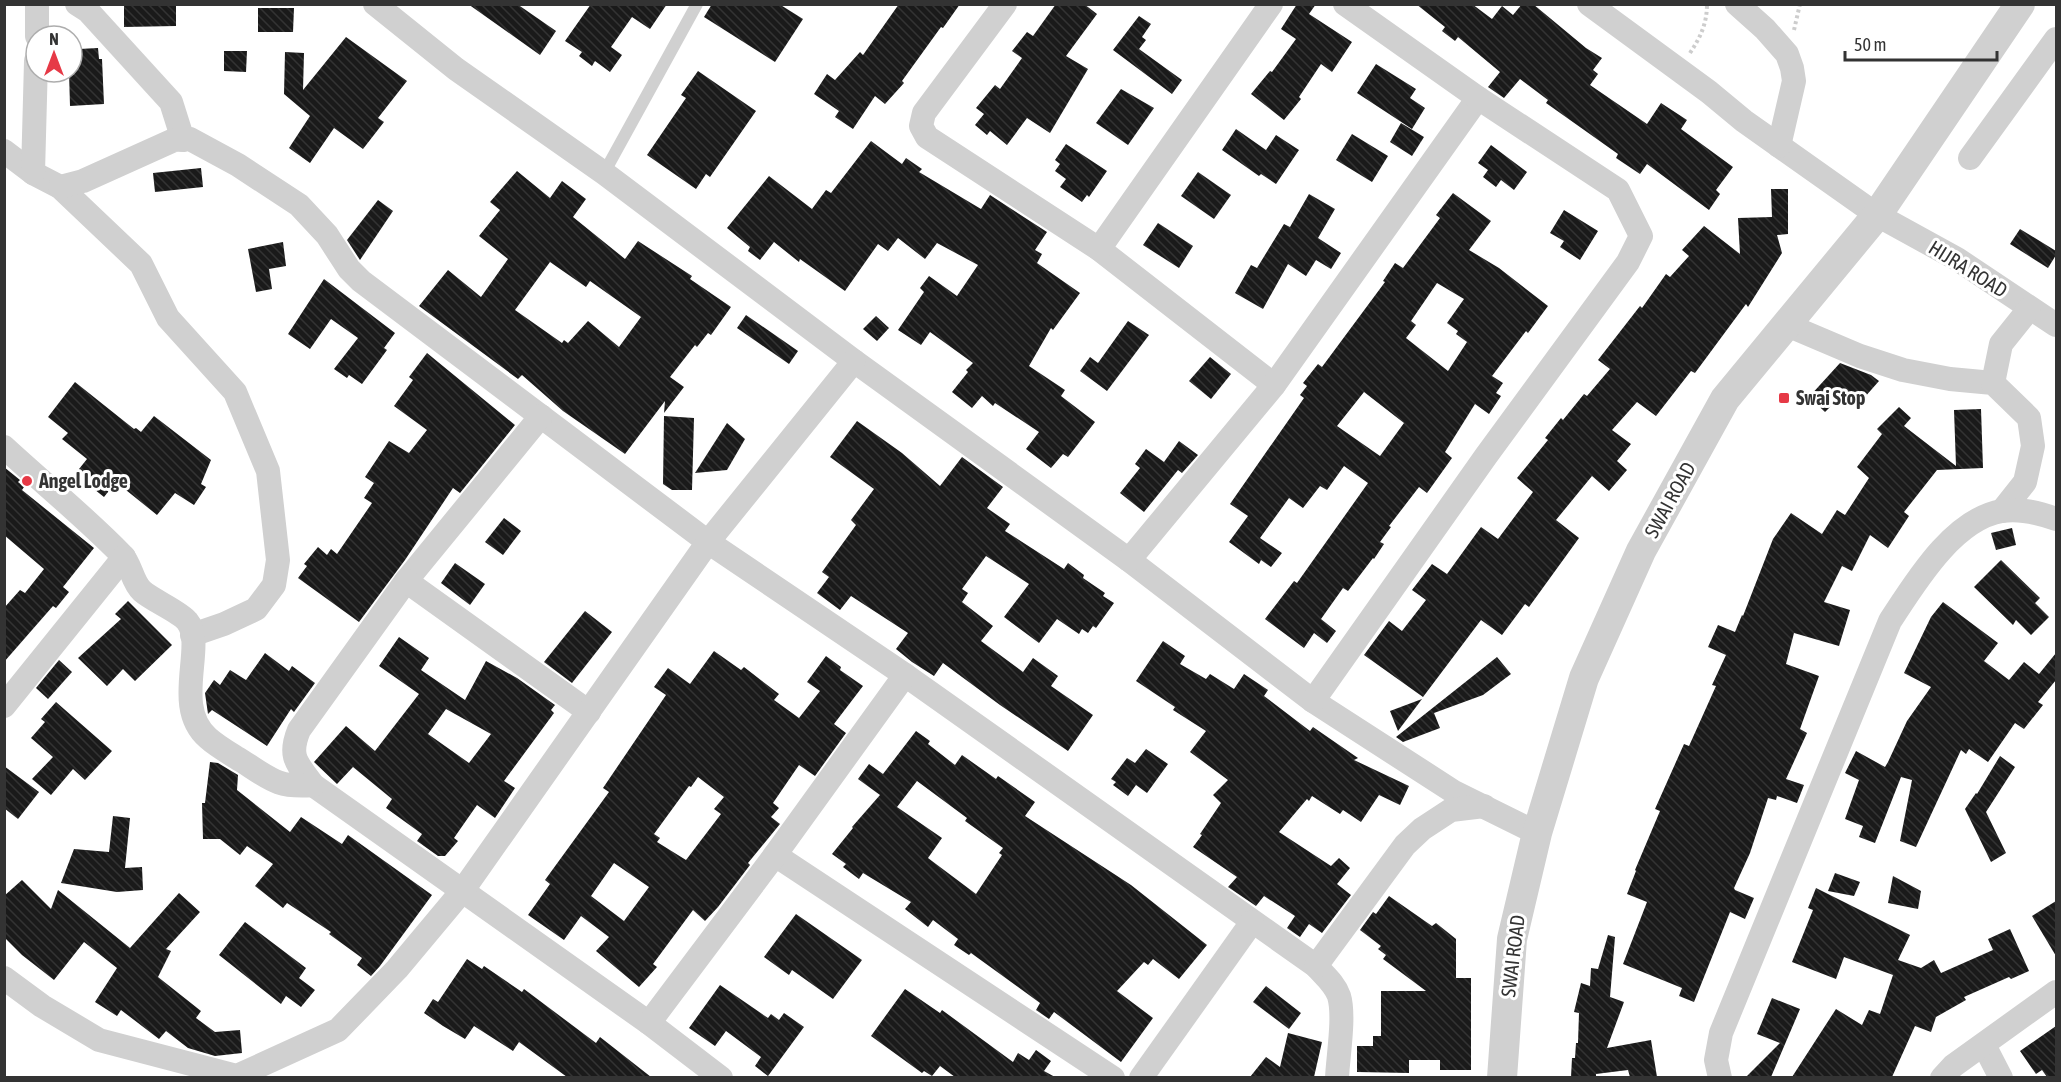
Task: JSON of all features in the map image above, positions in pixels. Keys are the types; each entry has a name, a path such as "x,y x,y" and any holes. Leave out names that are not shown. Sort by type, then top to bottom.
{"street":[{"path":"37,4 37,24"},
{"path":"77,4 88,11 171,102 183,140"},
{"path":"375,4 456,69 604,173 854,361 1128,560 1313,701 1454,792 1537,833"},
{"path":"1005,4 924,113 921,121 922,130 927,136 1099,249 1274,385"},
{"path":"1099,249 1271,4"},
{"path":"1313,701 1486,456 1628,262 1641,236 1618,190 1478,98 1345,4"},
{"name":"HIJRA ROAD","path":"1589,4 1877,216 1957,259 2056,325"},
{"path":"1737,4 1765,29 1787,54 1792,68 1794,81 1779,146"},
{"name":"SWAI ROAD","path":"1502,1077 1512,939 1537,833 1584,678 1641,551 1725,399 1877,216 2020,4"},
{"path":"1970,158 2056,39"},
{"path":"33,173 35,84"},
{"path":"1128,560 1274,385 1478,98"},
{"path":"60,187 83,181 174,140 190,139 238,165 298,205 327,235 361,281 708,542 905,675 1316,966 1330,981 1339,996 1341,1016 1337,1077"},
{"path":"4,151 33,173 60,187 141,264 168,318 235,392 268,471 278,560 274,585 256,609 224,624 192,635"},
{"path":"1993,384 2001,344 2029,309"},
{"path":"1787,325 1860,356 1903,370 1993,384 2029,418 2033,446 2025,482 2002,511"},
{"path":"4,978 42,1006 99,1040 239,1076 338,1030 397,969 463,890 708,542 854,361"},
{"path":"541,416 406,581 298,730 293,744 295,758 313,785 649,1023 721,1077"},
{"path":"4,447 124,557 140,589 187,621 192,635 189,684 191,702 196,723 207,738 273,782 296,786 313,785"},
{"path":"1719,1077 1716,1060 1721,1033 1890,621 1922,573 1949,541 1980,519 2002,511 2034,511 2056,519"},
{"path":"4,706 124,557"},
{"path":"406,581 589,712"},
{"path":"649,1023 775,855 905,675"},
{"path":"1316,966 1405,845 1422,829 1451,810 1484,806"},
{"path":"775,855 1113,1077"},
{"path":"1141,1077 1252,922"},
{"path":"1942,1077 1953,1066 2056,992"},
{"path":"1984,1045 2001,1077"}],"lane":[{"path":"604,173 697,4"}],"path":[{"path":"1679,70 1701,36 1706,22 1707,4"}],"building":[{"path":"124,4 176,4 176,26 124,27"},
{"path":"468,4 517,4 556,31 540,55"},
{"path":"591,4 667,4 650,29 632,17 611,47 622,55 610,72 595,61 592,66 579,56 582,52 565,41"},
{"path":"712,4 779,4 803,19 775,62 704,17"},
{"path":"899,4 960,4 902,81 904,83 885,104 875,96 853,129 835,117 839,111 814,94 827,74 835,80 860,52 863,55"},
{"path":"1056,4 1084,4 1097,14 1066,56 1088,69 1050,133 1027,118 1007,145 990,131 987,135 975,125 984,114 976,108 995,85 1000,89 1022,58 1012,51 1027,32 1033,36"},
{"path":"1297,4 1316,4 1309,14 1352,42 1332,72 1321,64 1299,97 1301,99 1284,120 1251,94 1270,71 1272,72 1296,39 1281,29"},
{"path":"1416,4 1472,4 1492,19 1502,6 1513,15 1522,4 1533,4 1586,48 1602,58 1593,70 1598,74 1590,85 1647,124 1661,103 1687,120 1681,129 1733,167 1716,190 1720,194 1709,210 1647,164 1640,174 1616,158 1618,154 1546,103 1548,100 1520,79 1504,98 1488,87 1500,72 1458,37 1455,41 1442,31 1445,27"},
{"path":"258,8 294,8 293,32 258,32"},
{"path":"1139,16 1151,24 1142,37 1146,40 1139,49 1182,80 1172,94 1113,50"},
{"path":"346,37 407,81 378,118 384,122 363,149 334,128 310,163 289,148 310,116 284,94 285,52 304,53 303,90"},
{"path":"98,48 99,59 102,59 104,104 70,106 69,84 84,84 84,49"},
{"path":"224,51 247,51 246,72 224,71"},
{"path":"1376,64 1416,89 1410,98 1425,108 1412,129 1357,93"},
{"path":"698,71 756,111 710,177 706,174 696,189 647,155 686,98 681,95"},
{"path":"1121,89 1154,108 1128,145 1096,123"},
{"path":"1401,123 1424,137 1412,156 1390,142"},
{"path":"1236,129 1266,150 1276,135 1299,150 1276,184 1261,174 1259,176 1222,150"},
{"path":"1352,134 1388,156 1372,182 1336,160"},
{"path":"871,141 902,164 906,158 922,169 919,172 981,209 990,195 1047,232 1035,250 1042,254 1037,263 1080,293 1053,330 1051,328 1029,366 1065,390 1061,396 1095,422 1068,457 1063,454 1051,468 1026,449 1039,432 995,403 993,406 982,396 972,408 952,392 973,363 930,332 921,345 898,330 924,292 920,288 929,276 957,296 978,265 937,243 925,259 898,238 888,251 878,244 845,291 800,259 799,262 774,242 760,260 748,251 750,247 727,228 769,176 812,209 826,190 831,193"},
{"path":"1066,144 1107,171 1089,197 1087,195 1082,202 1060,187 1066,179 1055,171 1060,164 1055,160"},
{"path":"1491,145 1527,172 1514,190 1501,180 1496,187 1483,177 1488,170 1478,163"},
{"path":"201,168 203,187 155,192 153,173"},
{"path":"517,171 550,198 562,181 586,199 573,217 625,259 638,241 692,276 690,279 731,307 711,335 708,333 697,347 695,345 670,377 684,387 664,413 665,401 625,454 563,411 522,375 518,379 419,306 448,270 481,297 508,259 479,236 500,210 490,202","holes":["550,262 586,287 590,281 641,317 619,347 588,321 568,343 564,340 562,343 515,310"]},
{"path":"1198,172 1231,195 1214,219 1181,196"},
{"path":"1771,189 1788,189 1788,234 1777,235 1782,253 1748,307 1746,304 1695,373 1691,371 1656,416 1637,402 1612,430 1631,444 1617,461 1627,470 1609,491 1592,476 1556,520 1579,538 1529,607 1525,604 1502,635 1481,620 1423,697 1364,655 1389,621 1402,631 1426,600 1412,590 1432,564 1447,574 1481,527 1498,539 1533,492 1517,478 1548,440 1545,438 1561,418 1563,420 1584,394 1587,396 1610,369 1598,360 1640,306 1642,308 1666,274 1670,277 1689,256 1682,250 1704,226 1740,254 1738,218 1772,217"},
{"path":"1453,193 1491,221 1469,250 1499,268 1548,306 1492,376 1503,383 1496,393 1501,396 1489,414 1475,404 1445,452 1452,458 1427,493 1419,487 1389,526 1391,527 1380,542 1384,544 1374,559 1348,591 1343,588 1321,619 1336,631 1327,643 1314,633 1304,648 1265,619 1294,581 1297,583 1368,483 1344,466 1327,490 1320,486 1303,508 1289,498 1260,538 1282,553 1271,567 1261,560 1259,564 1229,542 1248,516 1230,504 1304,398 1300,395 1307,386 1303,383 1318,364 1322,367 1385,282 1383,281 1395,263 1403,268 1440,218 1436,215","holes":["1437,283 1464,299 1447,323 1467,342 1448,371 1406,338 1416,325 1411,321","1364,392 1404,423 1380,456 1337,426"]},
{"path":"1309,194 1335,209 1318,238 1341,253 1331,269 1316,260 1306,276 1288,264 1263,309 1235,293 1251,265 1257,268 1284,224 1290,227"},
{"path":"378,200 393,211 360,260 347,240"},
{"path":"1564,210 1598,231 1580,260 1560,247 1564,241 1550,233"},
{"path":"1158,223 1193,246 1179,268 1143,245"},
{"path":"2020,229 2056,251 2048,268 2010,244"},
{"path":"283,242 286,266 269,269 272,289 256,292 248,249"},
{"path":"324,279 395,333 384,348 387,350 362,384 334,369 358,338 331,319 310,349 288,334"},
{"path":"746,315 798,351 789,364 737,328"},
{"path":"876,316 889,328 877,341 863,329"},
{"path":"1128,321 1149,335 1107,391 1080,371 1090,357 1098,363"},
{"path":"427,353 515,425 460,493 453,488 405,560 359,622 298,578 307,566 304,564 318,547 327,555 331,549 337,554 372,503 364,498 374,483 365,477 389,441 409,453 427,430 394,406 413,380 409,377"},
{"path":"1210,357 1231,374 1211,399 1189,381"},
{"path":"1840,363 1871,375 1879,381 1864,398 1859,393 1845,408 1836,401 1825,412 1809,397"},
{"path":"75,382 134,429 141,432 154,416 211,460 201,484 206,487 194,505 175,493 157,515 116,482 104,497 75,474 87,459 62,439 68,433 48,417"},
{"path":"1899,407 1911,418 1904,426 1956,466 1954,410 1981,409 1983,468 1937,470 1904,512 1909,516 1888,548 1870,535 1852,571 1842,566 1824,602 1850,610 1839,646 1794,633 1786,664 1819,676 1800,729 1807,733 1786,779 1804,785 1797,803 1777,796 1776,800 1768,798 1750,853 1734,888 1754,898 1745,919 1730,912 1694,1002 1679,996 1682,988 1623,964 1647,902 1627,894 1660,811 1655,809 1684,744 1689,746 1716,686 1712,685 1726,655 1708,647 1718,625 1735,632 1773,539 1791,513 1822,534 1837,510 1845,515 1869,478 1857,467 1882,434 1877,429"},
{"path":"664,416 694,418 692,490 672,490 663,484"},
{"path":"857,421 902,453 940,486 962,457 1003,487 987,508 1010,524 1005,531 1064,569 1068,563 1084,575 1083,578 1105,593 1103,596 1114,603 1096,628 1093,626 1088,633 1082,629 1079,634 1057,619 1039,643 1004,617 1029,584 986,556 962,589 968,593 962,602 993,626 981,641 1023,672 1033,658 1058,676 1051,686 1093,715 1068,751 943,663 934,676 912,662 896,649 908,633 851,596 840,610 817,593 829,577 822,572 856,525 851,520 874,489 830,457"},
{"path":"727,423 745,439 727,470 695,473"},
{"path":"1179,441 1198,455 1182,473 1178,470 1144,512 1120,493 1140,468 1135,464 1146,449 1164,462"},
{"path":"4,467 20,480 18,482 24,487 22,490 94,548 63,587 69,592 56,608 53,606 4,662 4,608 20,590 25,593 44,569 4,535"},
{"path":"504,518 521,531 503,555 485,542"},
{"path":"2012,528 2016,545 1996,550 1991,533"},
{"path":"2001,560 2040,598 2035,603 2049,617 2031,635 2016,620 2013,625 1974,587"},
{"path":"455,563 485,584 470,605 441,583"},
{"path":"128,601 172,645 135,681 123,669 107,686 78,658 121,619 115,614"},
{"path":"1943,602 1998,643 1984,661 2009,680 2024,662 2039,674 2056,653 2056,680 2038,702 2043,705 2024,729 2015,723 1988,762 1969,749 1966,754 1961,750 1916,847 1900,841 1912,780 1901,777 1875,843 1859,837 1863,826 1845,819 1859,780 1845,773 1856,751 1885,767 1907,721 1931,687 1904,673 1931,617"},
{"path":"585,611 612,632 572,683 544,662"},
{"path":"399,637 429,658 421,670 465,700 486,661 517,678 555,705 551,710 554,713 504,781 515,788 495,818 477,805 454,838 458,841 445,856 438,856 417,841 422,834 386,808 392,799 353,767 337,784 314,762 346,726 375,751 419,694 379,666","holes":["446,709 491,734 469,763 428,734"]},
{"path":"1163,641 1185,656 1180,664 1206,679 1210,674 1234,689 1244,674 1268,690 1264,696 1310,731 1313,727 1358,758 1354,760 1409,786 1400,805 1379,795 1361,822 1343,810 1340,814 1312,796 1279,832 1331,866 1339,858 1350,868 1337,884 1351,895 1322,933 1309,924 1300,937 1287,928 1295,916 1264,896 1256,906 1228,887 1237,877 1193,847 1221,803 1213,795 1228,780 1190,752 1206,731 1173,710 1175,707 1136,681"},
{"path":"714,651 741,670 744,667 779,694 774,700 799,718 820,691 807,682 826,656 841,667 840,670 863,686 834,724 846,733 815,776 799,765 773,803 779,808 771,817 780,824 748,863 750,865 705,921 693,910 653,964 657,967 639,987 596,951 609,937 581,916 564,940 528,915 550,884 545,880 609,792 603,788 666,695 654,687 668,668 690,684","holes":["698,777 724,797 714,809 721,814 686,860 657,842 660,838 654,834","614,863 649,887 624,921 591,896"]},
{"path":"265,653 289,671 292,666 315,683 294,712 291,709 267,746 212,710 208,714 205,693 214,680 220,685 230,670 246,680"},
{"path":"1497,657 1511,674 1483,695 1434,713 1440,728 1403,742 1396,737"},
{"path":"59,660 72,672 48,699 36,688"},
{"path":"1422,699 1398,731 1390,711"},
{"path":"56,702 112,751 85,780 73,769 51,795 32,779 53,757 31,738 45,722 41,719"},
{"path":"916,731 930,741 928,744 955,765 962,755 996,779 998,776 1035,802 1025,816 1131,885 1207,945 1179,979 1153,959 1148,965 1144,962 1117,991 1153,1018 1121,1062 1054,1012 1049,1019 1036,1010 1040,1003 971,953 969,955 954,945 958,939 933,920 928,927 905,909 911,902 863,873 859,879 843,867 846,864 832,854 880,795 858,779 869,764 883,774","holes":["917,781 967,818 965,821 1003,848 999,853 1002,855 976,894 928,858 942,838 897,807"]},
{"path":"1146,749 1168,764 1147,793 1136,785 1128,796 1113,785 1116,782 1111,779 1127,758 1135,763"},
{"path":"2000,756 2015,767 1986,812 2006,853 1991,862 1965,809"},
{"path":"210,762 218,763 238,775 237,790 290,832 301,817 342,844 348,835 432,895 371,976 357,965 362,958 329,934 331,932 287,903 283,908 255,886 273,864 247,846 240,855 220,839 203,839 202,803 205,803"},
{"path":"4,766 39,792 18,819 4,808"},
{"path":"113,816 130,818 125,868 142,867 143,890 117,892 61,883 74,849 109,852"},
{"path":"1835,873 1860,882 1854,896 1828,891"},
{"path":"1893,876 1921,891 1918,909 1888,903"},
{"path":"22,880 51,909 58,890 130,948 179,893 200,912 166,949 171,951 158,977 201,1011 196,1018 215,1032 240,1030 242,1053 215,1056 188,1048 166,1031 159,1039 121,1010 117,1016 95,1002 117,968 84,942 54,980 22,955 4,937 4,896"},
{"path":"1816,888 1910,935 1898,960 1921,968 1934,960 1941,973 1993,950 1988,939 2010,929 2029,971 2011,979 2009,977 1964,997 1966,1000 1936,1017 1931,1032 1915,1026 1892,1077 1792,1077 1836,1009 1862,1025 1869,1010 1880,1014 1893,975 1844,957 1836,979 1792,962 1813,910 1808,908"},
{"path":"1389,896 1432,926 1436,923 1456,939 1456,978 1471,978 1471,1070 1440,1070 1440,1060 1409,1060 1409,1073 1357,1072 1357,1046 1373,1046 1373,1036 1381,1036 1381,991 1426,991 1383,959 1386,955 1378,949 1381,946 1360,930"},
{"path":"2056,901 2056,956 2032,916"},
{"path":"796,914 862,960 833,999 792,970 789,975 764,957"},
{"path":"245,922 306,968 299,978 315,990 301,1007 286,996 281,1004 219,955"},
{"path":"1608,935 1615,937 1610,997 1624,1002 1607,1048 1651,1040 1657,1077 1630,1077 1628,1070 1596,1074 1596,1077 1571,1077 1572,1058 1575,1058 1576,1043 1578,1043 1579,1013 1574,1012 1581,983 1590,986 1591,968 1598,969"},
{"path":"467,959 482,969 484,966 522,992 524,989 596,1043 600,1037 651,1077 567,1077 519,1042 513,1051 474,1026 465,1039 443,1026 424,1013 433,999 438,1002"},
{"path":"720,985 768,1018 771,1014 779,1020 784,1013 804,1027 768,1076 755,1066 761,1057 726,1031 715,1046 689,1028"},
{"path":"1266,986 1301,1013 1289,1029 1253,1002"},
{"path":"905,989 940,1013 942,1010 1013,1062 1018,1053 1029,1060 1036,1050 1051,1061 1044,1071 1055,1077 955,1077 940,1066 932,1076 924,1071 922,1073 871,1036"},
{"path":"1772,998 1800,1009 1771,1077 1746,1077 1780,1043 1757,1034"},
{"path":"2056,1026 2056,1077 2047,1077 2042,1070 2036,1074 2020,1051"},
{"path":"1288,1033 1322,1042 1314,1077 1250,1077 1266,1057 1280,1067"}],"place":[{"name":"Swai Stop","path":"1784,398"},
{"name":"Angel Lodge","path":"27,481"}]}
